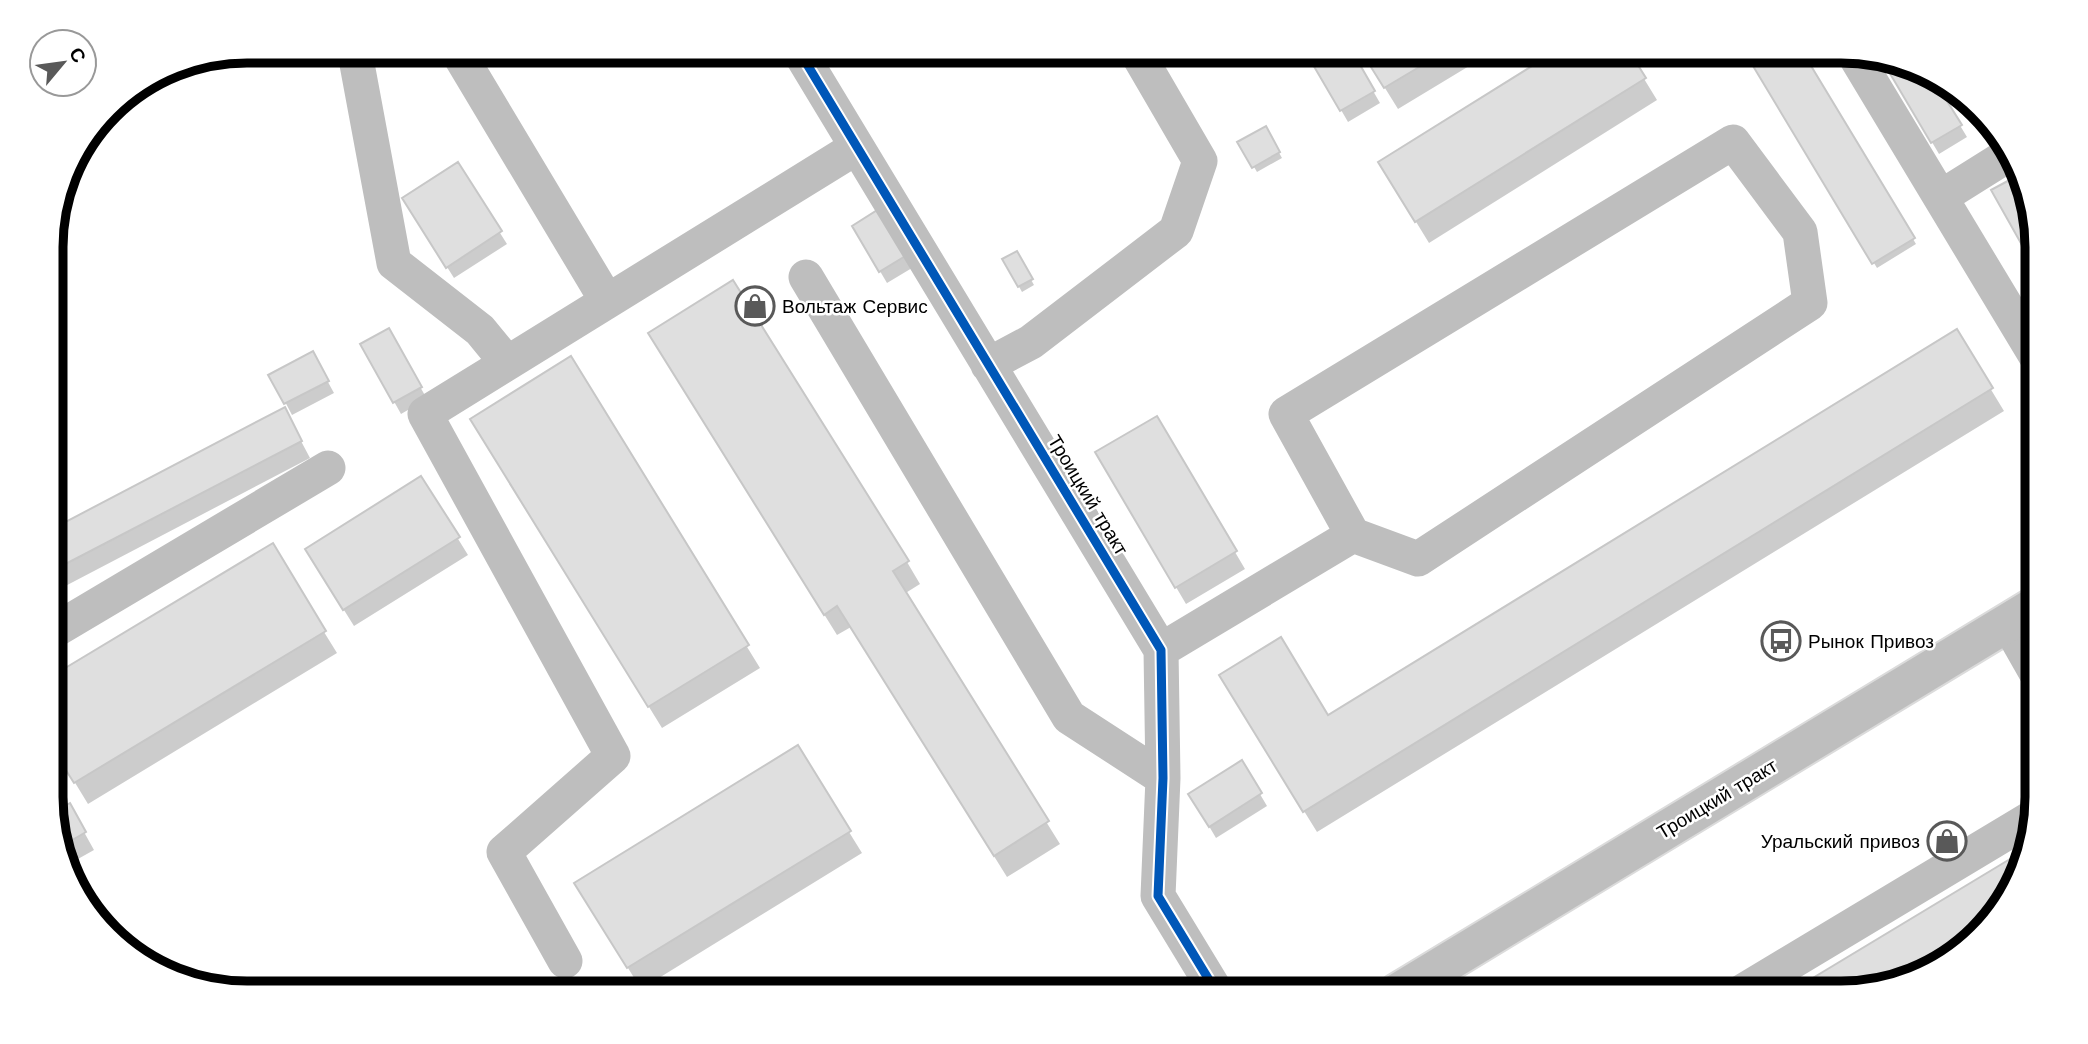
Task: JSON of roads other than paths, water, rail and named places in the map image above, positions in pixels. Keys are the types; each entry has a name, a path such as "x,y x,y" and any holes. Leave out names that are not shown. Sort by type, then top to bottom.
{"main road":[{"name":"Троицкий тракт","path":"1428,981 2022,614"}],"street":[{"path":"464,63 607,301"},
{"name":"Троицкий тракт","path":"806,63 1161,650"},
{"path":"988,365 1031,342 1176,232 1200,161 1143,63"},
{"path":"357,64 394,263 480,330 507,363"},
{"path":"1860,65 2025,338"},
{"path":"1733,142 1800,232 1810,303 1418,559 1353,535 1286,414 1733,142"},
{"path":"565,961 504,852 612,756 425,414 857,147"},
{"path":"1941,197 2002,159"},
{"path":"806,277 1069,717 1163,778"},
{"path":"63,625 328,468"},
{"path":"1210,981 1158,896 1163,778 1161,650 1353,535"},
{"path":"1760,981 2023,823"}],"place":[{"name":"Вольтаж Сервис","path":"755,306"},
{"name":"Рынок Привоз","path":"1781,641"},
{"name":"Уральский привоз","path":"1947,841"}]}
